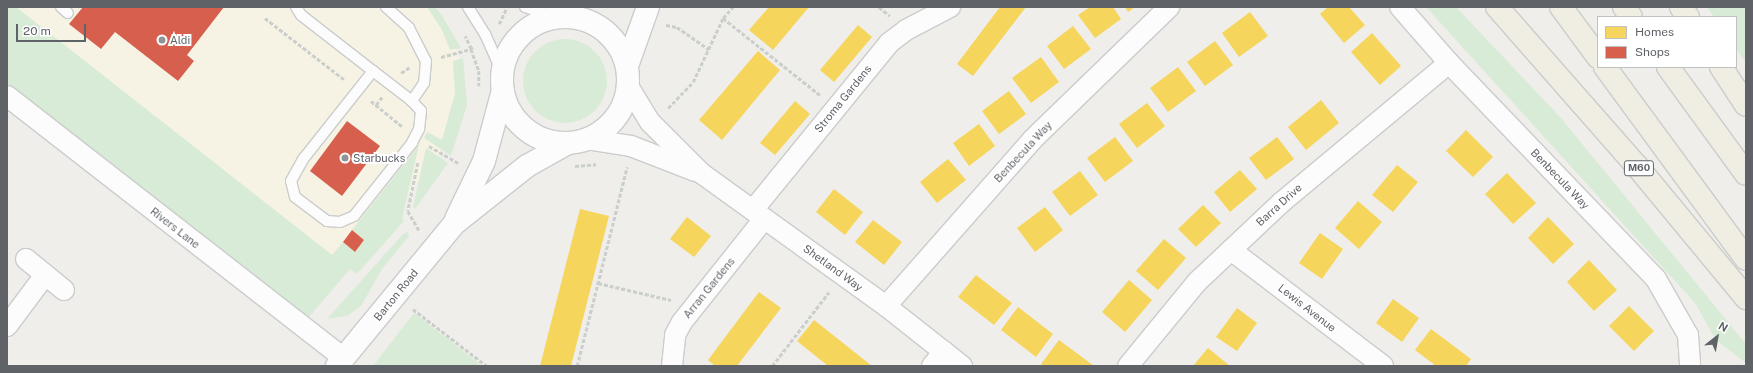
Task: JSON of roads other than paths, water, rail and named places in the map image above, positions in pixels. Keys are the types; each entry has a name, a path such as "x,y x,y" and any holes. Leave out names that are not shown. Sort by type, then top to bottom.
{"highway":[{"name":"M60","path":"1497,7 1636,165 1746,298"},
{"path":"1561,7 1597,56"},
{"path":"1624,7 1630,16"},
{"path":"1682,7 1687,16"},
{"name":"M60","path":"1606,68 1746,259"},
{"path":"1669,68 1746,174"},
{"path":"1722,68 1746,105"}],"main road":[{"path":"594,7 565,17 536,23 520,35 508,52 502,81 508,108 519,123 544,139 577,141 602,131 615,119 624,103 628,76 648,7"},
{"path":"565,17 592,22 608,33 620,48 628,76"},
{"name":"Barton Road","path":"454,224 484,161 502,81"},
{"name":"Barton Road","path":"340,362 454,224 527,166 577,141"}],"street":[{"name":"Stroma Gardens","path":"758,214 836,108 888,44 906,30 950,7"},
{"name":"Benbecula Way","path":"886,306 1033,139 1169,7"},
{"name":"Benbecula Way","path":"1400,7 1449,63 1656,279 1688,335 1690,366"},
{"name":"Barra Drive","path":"1128,366 1197,282 1282,202 1449,63"},
{"name":"Shetland Way","path":"628,76 650,122 701,173 886,306 938,359 962,366"},
{"name":"Rivers Lane","path":"7,96 340,362"},
{"name":"Shetland Way","path":"577,141 701,173"},
{"name":"Arran Gardens","path":"672,366 675,336 758,214"},
{"name":"Lewis Avenue","path":"1231,250 1383,366"},
{"path":"26,259 64,290"},
{"path":"7,326 46,275"}],"lane":[{"path":"296,7 301,15 373,71 412,102 421,112 422,120 419,140 354,216 347,221 326,221 301,203 292,190 291,181 295,172 373,71"},
{"path":"386,7 409,28 426,61 424,83 412,102"},
{"path":"468,7 485,34 502,81"},
{"path":"525,7 565,17"}],"place":[{"name":"Aldi","path":"162,40"},
{"name":"Starbucks","path":"345,158"}]}
